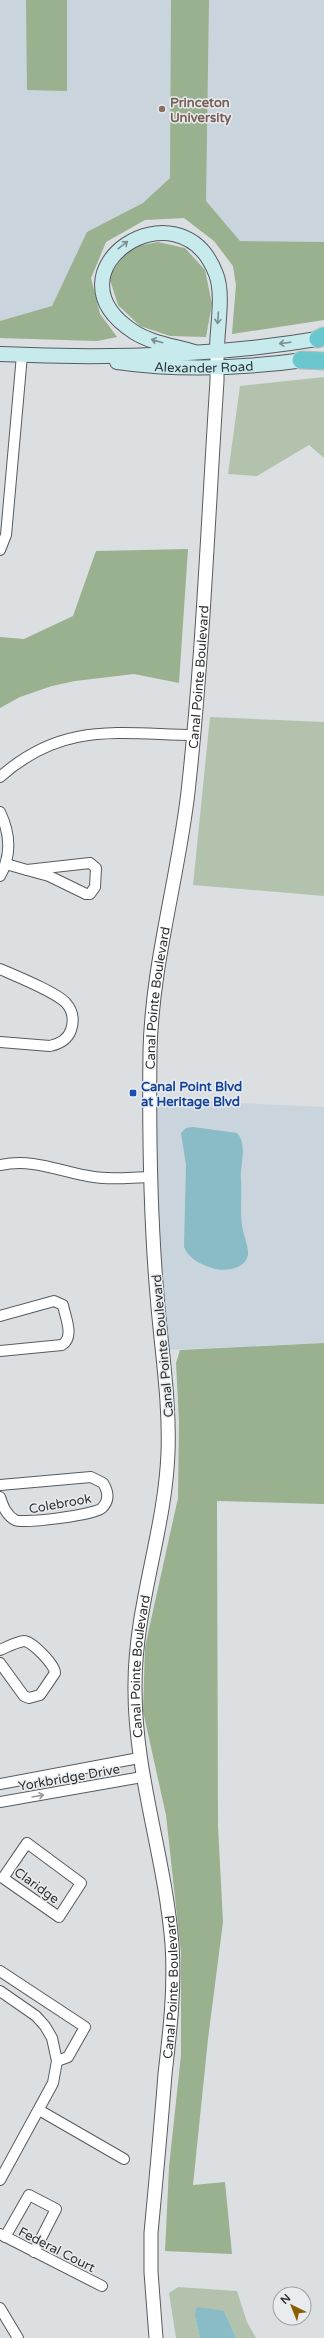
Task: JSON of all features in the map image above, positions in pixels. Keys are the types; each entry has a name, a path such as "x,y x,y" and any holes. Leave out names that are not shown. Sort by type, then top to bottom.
{"highway":[{"path":"301,360 324,361"}],"main road":[{"path":"194,352 150,339 135,332 116,317 108,306 103,284 106,268 115,252 128,241 153,234 171,234 193,244 205,255 214,268 219,287 217,350"},
{"name":"Alexander Road","path":"83,358 194,352 322,338"},
{"name":"Alexander Road","path":"0,354 83,358 143,365 218,367 324,357"}],"street":[{"name":"Canal Pointe Boulevard","path":"156,2338 151,2272 151,2233 173,1993 168,1907 142,1777 135,1716 136,1648 140,1614 162,1506 169,1435 168,1403 153,1246 150,1052 152,1014 157,976 181,842 194,735 218,367 217,350"},
{"path":"0,550 6,535 22,355"},
{"path":"0,777 35,752 76,737 119,732 194,735"},
{"path":"0,812 8,836 6,864 0,876"},
{"path":"6,864 27,870 49,876 86,894 92,892 95,887 96,868 90,863 27,870"},
{"path":"0,969 60,998 68,1006 73,1018 70,1033 58,1044 50,1046 0,1042"},
{"path":"0,1165 21,1163 43,1164 96,1177 152,1177"},
{"path":"0,1316 54,1301 59,1302 62,1305 70,1335 66,1343 62,1345 0,1350"},
{"name":"Colebrook","path":"0,1485 91,1477 103,1483 108,1495 106,1502 96,1511 24,1522 9,1516 4,1510 0,1497"},
{"path":"0,1650 24,1641 30,1642 53,1664 55,1673 40,1695 29,1698 24,1696 0,1663"},
{"name":"Yorkbridge Drive","path":"0,1784 139,1758"},
{"name":"Yorkbridge Drive","path":"0,1802 142,1777"},
{"name":"Claridge","path":"27,1843 81,1883 59,1917 2,1878 27,1843"},
{"path":"0,1971 85,2027 68,2057 57,2061"},
{"path":"0,1991 36,2016 45,2026 54,2043 57,2061 53,2084 5,2161 0,2180"},
{"path":"38,2110 124,2159"},
{"path":"2,2236 28,2195 56,2209 34,2252"},
{"name":"Federal Court","path":"2,2236 102,2286"},
{"path":"0,2308 18,2338"}],"shaded area":[{"name":"Princeton University","path":"0,0 324,0 324,320 232,334 236,285 233,266 214,241 184,218 145,220 106,242 91,278 100,314 117,337 97,341 0,338"},
{"path":"151,1099 324,1107 324,1343 163,1350"}],"green space":[{"path":"26,0 67,0 67,91 27,90"},
{"path":"171,0 209,0 206,201 240,241 324,242 324,320 232,334 236,285 233,266 214,241 184,218 145,220 106,242 91,278 100,314 117,337 97,341 0,338 0,321 52,306 87,232 143,203 170,178"},
{"path":"158,242 185,248 205,270 212,304 206,337 170,336 140,326 118,305 109,277 128,248"},
{"path":"324,377 324,458 309,445 257,476 228,474 240,386"},
{"path":"188,549 179,683 134,674 75,681 52,686 20,697 0,708 0,637 24,639 73,616 96,551"},
{"path":"210,717 324,722 324,896 193,885"},
{"path":"324,1343 324,1504 217,1501 218,1826 223,1922 208,2039 193,2185 225,2182 232,2254 165,2251 169,2167 181,2055 181,1953 166,1815 143,1711 145,1647 178,1498 179,1422 176,1363 180,1350"},
{"path":"178,2287 237,2291 247,2322 256,2338 236,2338 224,2311 195,2316 200,2338 176,2338 169,2293"}],"water":[{"path":"193,1127 237,1133 242,1143 241,1219 248,1248 248,1255 243,1264 233,1269 222,1270 203,1265 192,1258 184,1247 186,1165 181,1133 186,1128"},
{"path":"198,2307 224,2311 236,2338 200,2338 195,2316 196,2309"}],"place":[{"name":"Princeton University","path":"162,109"},
{"name":"Canal Point Blvd at Heritage Blvd","path":"133,1093"}]}
